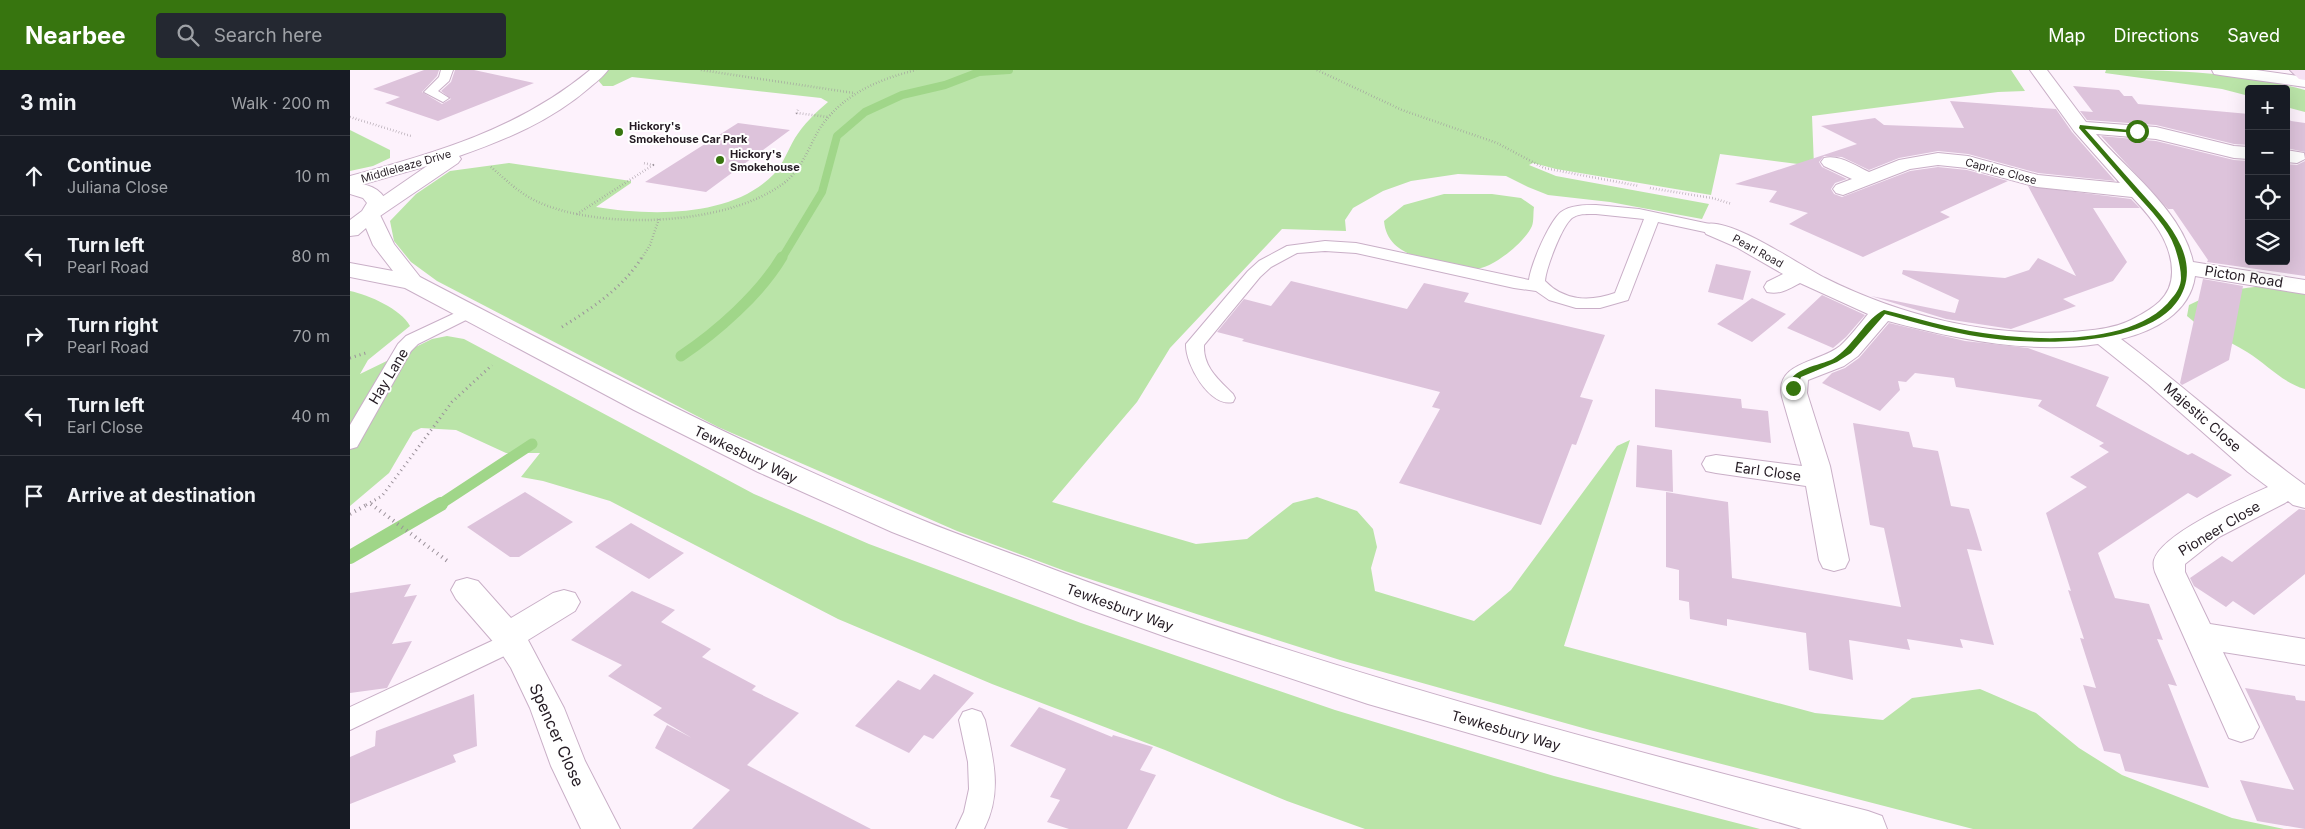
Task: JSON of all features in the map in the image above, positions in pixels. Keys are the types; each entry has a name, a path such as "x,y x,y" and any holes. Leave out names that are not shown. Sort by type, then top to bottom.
{"main road":[{"path":"2298,70 2305,75"}],"street":[{"name":"Middleleaze Drive","path":"350,182 462,150 519,125 556,105 578,90 600,70"},
{"name":"Pearl Road","path":"1714,229 1753,247 1801,274 1864,305 1924,324 1983,335 2026,339 2067,339 2102,336 2127,330 2153,319 2169,307 2181,292 2184,279 2178,248 2167,225 2080,127 2038,70"},
{"path":"2220,70 2305,82"},
{"path":"2080,127 2156,133 2241,152"},
{"name":"Middleleaze Drive","path":"372,214 444,165 462,150"},
{"name":"Caprice Close","path":"1843,189 1916,162 1946,159 1984,166 2037,181 2137,191"},
{"path":"1831,162 1868,179"},
{"name":"Tewkesbury Way","path":"350,188 368,192 375,197 377,203 372,214 384,245 412,282"},
{"path":"350,230 372,214"},
{"name":"Picton Road","path":"2183,267 2305,286"},
{"name":"Tewkesbury Way","path":"350,270 412,282 642,404 768,465 911,527 1090,596 1184,630 1368,690 1721,791 1868,829"},
{"name":"Pearl Road","path":"1775,287 1801,274"},
{"name":"Earl Close","path":"1834,560 1819,478 1793,388 1794,380 1798,375 1835,361 1849,351 1884,312"},
{"name":"Majestic Close","path":"2102,336 2157,378 2258,465 2297,494"},
{"name":"Earl Close","path":"1716,464 1819,478"},
{"name":"Pioneer Close","path":"2241,728 2170,572 2169,561 2176,552 2221,523 2297,494"},
{"name":"Spencer Close","path":"467,590 509,639 524,661 547,708 569,766 602,829"},
{"path":"509,639 564,602"},
{"path":"2198,635 2305,652"}],"lane":[{"path":"443,98 430,92 445,78 447,70"},
{"path":"1539,286 1537,275 1562,220 1576,210 1602,209 1714,229"},
{"path":"1226,398 1197,363 1194,353 1195,344 1254,274 1276,257 1293,250 1325,246 1350,247 1514,283 1539,286 1552,296 1584,305 1600,303 1622,296 1652,218"},
{"name":"Hay Lane","path":"350,442 404,348 412,340 468,312"},
{"path":"350,719 509,639"},
{"path":"970,829 984,793 972,720"}],"path":[{"path":"701,70 855,93"},
{"path":"350,116 462,150 488,165 541,204 577,214 624,220 659,219 714,212 741,205 776,189 796,171 828,117 855,93 878,81 916,70"},
{"path":"1317,70 1359,91 1411,113 1497,143 1544,168 1725,201 1743,211 1749,217 1753,247"},
{"path":"1324,74 1328,72"},
{"path":"1353,94 1359,91"},
{"path":"798,110 797,113 828,117"},
{"path":"577,214 653,165 643,163"},
{"path":"561,328 589,310 624,282 648,247 659,219"},
{"path":"350,514 371,504 382,496 399,476 435,423 452,402 492,365"},
{"path":"371,504 420,540"}],"green space":[{"path":"604,70 2011,70 2025,91 1998,92 1812,116 1814,166 1720,154 1711,195 1556,169 1533,163 1529,165 1556,176 1709,204 1702,219 1610,202 1548,195 1506,176 1458,174 1411,181 1383,191 1353,208 1345,220 1346,231 1282,229 1170,348 1137,402 1052,502 1196,544 1247,539 1293,503 1317,497 1357,511 1373,529 1377,547 1371,568 1375,591 1474,621 1511,590 1617,446 1630,440 1564,646 1815,713 1883,720 1912,698 1980,689 2036,713 2079,748 2122,775 2232,818 2284,829 1973,829 1590,730 1340,660 1224,623 1065,571 957,531 718,427 437,281 411,262 394,241 390,221 416,194 450,171 509,163 631,181 631,183 596,207 641,212 665,212 714,206 736,199 757,188 774,174 802,128 828,102 821,98 632,77 613,86 603,86 597,79"},
{"path":"2106,70 2206,73 2256,79 2285,85 2245,85 2245,95 2222,89 2105,73"},
{"path":"2290,86 2305,90 2305,112 2290,108"},
{"path":"350,130 390,150 390,158 373,166 350,171"},
{"path":"1444,194 1492,194 1521,198 1534,207 1532,226 1515,247 1499,260 1482,268 1465,268 1427,260 1399,248 1387,232 1384,221 1404,205"},
{"path":"2268,286 2305,291 2305,389 2289,382 2247,352 2201,327 2187,316 2189,305 2207,297 2238,289"},
{"path":"350,291 384,304 399,314 410,326 368,360 360,374 432,339 447,336 464,339 754,494 869,544 1081,623 1335,710 1554,776 1760,829 1365,829 1287,801 1165,750 992,684 838,619 610,501 543,481 521,477 540,453 506,453 456,430 421,428 413,432 389,473 350,506"}],"building":[{"path":"424,70 439,70 437,76 422,92 442,104 451,99 441,91 451,82 455,70 474,70 534,83 438,121 385,103 400,97 373,89"},
{"path":"2073,86 2119,90 2124,96 2132,96 2138,104 2245,114 2245,145 2234,144 2156,125 2087,120 2080,111 2093,112"},
{"path":"1950,101 2056,109 2072,132 2115,181 2038,173 1968,154 1938,151 1899,158 1869,170 1842,157 1824,156 1819,162 1822,167 1847,179 1835,183 1831,189 1834,194 1842,197 1910,171 1938,167 1967,170 2008,181 1940,212 1950,217 1863,257 1789,224 1808,213 1769,202 1777,191 1735,184 1857,144 1821,126 1875,118 1884,125 1964,128"},
{"path":"2290,120 2305,123 2305,152 2290,149"},
{"name":"Hickory's Smokehouse","path":"738,123 790,130 706,192 645,182"},
{"path":"2101,136 2156,141 2234,160 2245,161 2245,265 2290,265 2290,164 2297,165 2305,161 2305,276 2207,262 2208,260 2173,209 2168,209"},
{"path":"2028,186 2131,199 2140,208 2093,208 2127,262 2113,281 2063,299 2076,306 2011,329 1946,319 1871,296 1955,313 1959,300 1902,274 1903,270 2005,278 2029,270 2038,258 2076,276"},
{"path":"1716,264 1751,271 1743,300 1708,292"},
{"path":"2203,279 2243,286 2229,360 2182,385 2180,383"},
{"path":"1291,281 1407,309 1424,283 1469,293 1464,302 1605,335 1580,397 1593,400 1576,445 1572,444 1541,525 1399,483 1440,409 1432,407 1440,392 1242,341 1244,339 1217,332 1244,299 1271,306"},
{"path":"1822,295 1865,315 1846,337 1833,348 1787,328"},
{"path":"1752,298 1786,314 1752,342 1717,324"},
{"path":"1889,323 1965,341 2028,348 2109,377 2096,406 2188,455 2192,453 2232,475 2197,498 2188,493 2098,553 2115,598 2149,604 2163,640 2157,639 2177,686 2168,684 2209,788 2125,771 2120,754 2104,751 2083,685 2096,688 2080,638 2084,639 2068,590 2071,591 2046,513 2087,487 2070,477 2109,452 2099,446 2104,443 2038,406 2042,400 1956,387 1954,378 1915,373 1906,382 1898,381 1900,390 1880,411 1822,383 1832,373 1845,368 1859,358"},
{"path":"1655,389 1741,399 1742,408 1768,411 1771,443 1655,427"},
{"path":"1853,423 1909,432 1913,447 1938,451 1951,506 1969,509 1982,551 1967,549 1994,645 1960,639 1963,648 1907,639 1910,650 1849,640 1853,680 1809,670 1806,633 1727,619 1727,626 1690,619 1689,602 1679,600 1679,570 1666,567 1666,492 1728,502 1732,578 1901,607 1884,528 1870,525"},
{"path":"1637,445 1672,450 1673,492 1636,487"},
{"path":"525,492 573,522 519,557 510,557 467,527"},
{"path":"2299,509 2305,510 2305,574 2254,615 2233,601 2226,607 2194,586 2190,578 2222,556 2232,562"},
{"path":"631,523 684,553 649,579 595,547"},
{"path":"411,584 404,597 417,595 392,644 412,641 387,688 350,693 350,593"},
{"path":"632,591 675,610 661,622 711,649 702,657 756,686 752,690 799,713 747,765 871,829 692,829 730,790 655,748 667,725 692,738 653,715 662,708 608,676 622,665 571,640"},
{"path":"934,674 974,693 933,739 924,735 909,753 855,726 898,680 920,690"},
{"path":"2245,688 2295,696 2296,700 2305,701 2305,829 2257,821 2240,780 2294,790"},
{"path":"474,694 477,746 453,755 456,762 350,804 350,757 375,746 376,731"},
{"path":"1039,707 1112,737 1113,735 1153,747 1140,770 1156,775 1127,829 1069,829 1047,822 1060,800 1050,797 1066,769 1010,746"}],"waterway":[{"path":"782,258 822,192 837,136 865,112 902,95 945,85 979,72 1009,70"},
{"path":"681,356 709,336 737,311 762,285 782,257"},
{"path":"439,505 532,444"},
{"path":"350,557 441,504"}],"place":[{"name":"Hickory's Smokehouse Car Park","path":"619,132"},
{"name":"Hickory's Smokehouse","path":"720,160"}],"route":[{"path":"1793,388 1794,380 1798,375 1835,361 1849,351 1884,312 1900,318 1983,335 2026,339 2067,339 2102,336 2127,330 2153,319 2169,307 2181,292 2184,279 2178,248 2167,225 2080,127 2137,131"}]}
